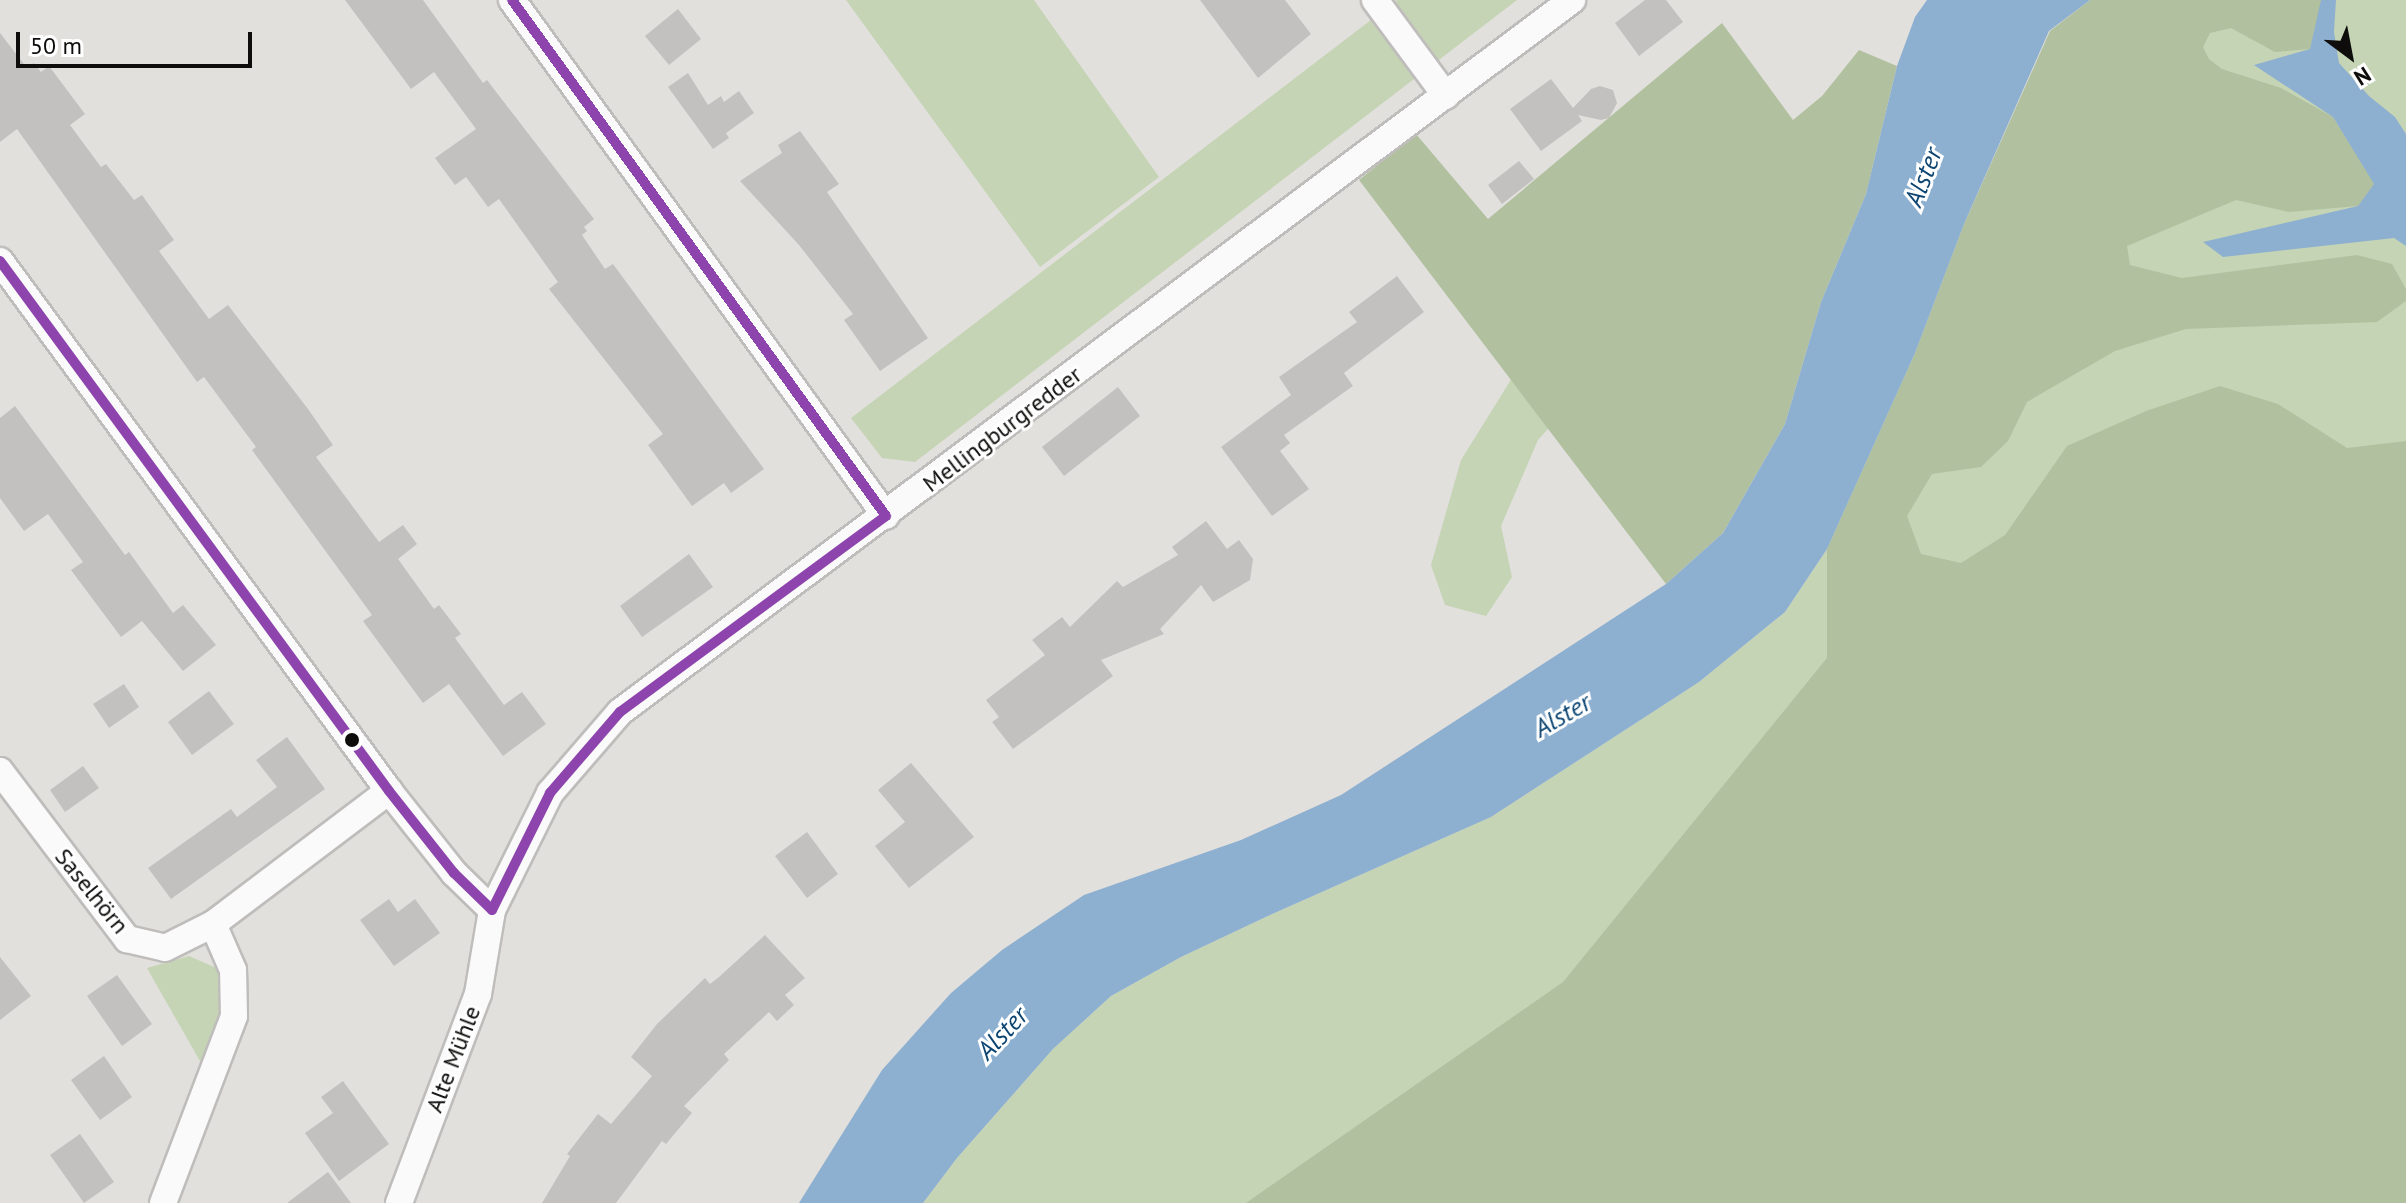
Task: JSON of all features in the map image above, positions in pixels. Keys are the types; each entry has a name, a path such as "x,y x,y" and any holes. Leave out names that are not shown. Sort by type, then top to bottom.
{"street":[{"path":"512,0 886,516"},
{"path":"1375,0 1446,96"},
{"name":"Mellingburgredder","path":"492,910 550,793 620,712 1572,0"},
{"path":"0,261 389,791 454,873 492,910"},
{"name":"Saselhörn","path":"0,771 127,939 165,948 213,924 389,791"},
{"name":"Alte Mühle","path":"399,1203 478,994 492,910"},
{"path":"163,1203 234,1016 233,970 213,924"}],"green space":[{"path":"846,0 1034,0 1159,177 1040,267"},
{"path":"1397,0 1517,0 915,462 882,458 851,418"},
{"path":"2090,0 2406,0 2406,1203 923,1203 957,1158 1053,1049 1111,996 1181,957 1270,915 1491,817 1699,682 1785,612 1827,549 1915,353 1964,224"},
{"path":"2090,0 2326,0 2310,49 2275,52 2231,28 2210,33 2203,47 2209,59 2222,69 2281,88 2333,117 2375,184 2358,206 2289,212 2236,200 2127,246 2130,265 2182,278 2357,255 2392,264 2406,289 2406,301 2377,322 2186,329 2115,351 2027,402 2008,441 1981,467 1932,474 1907,516 1921,554 1961,563 2005,535 2067,446 2146,411 2220,386 2278,404 2347,448 2406,441 2406,1203 1246,1203 1563,982 1827,658 1827,549 1915,353 1964,224 2050,31"},
{"path":"1722,23 1793,120 1822,96 1859,50 1897,66 1866,194 1821,302 1785,424 1723,533 1666,584 1359,180 1416,134 1488,219"},
{"path":"1530,349 1590,382 1538,440 1501,526 1512,577 1486,616 1445,605 1431,565 1461,460"},
{"path":"189,956 221,970 223,1009 201,1063 147,968"}],"water":[{"name":"Alster","path":"1927,0 2090,0 2049,31 1964,224 1915,353 1827,549 1785,612 1699,682 1491,817 1270,915 1181,957 1111,996 1053,1049 957,1158 923,1203 799,1203 882,1070 951,993 1002,950 1084,895 1241,840 1341,795 1666,584 1723,533 1785,424 1821,302 1866,194 1897,66 1915,17"},
{"path":"2321,0 2336,0 2334,32 2339,63 2369,96 2395,117 2406,134 2406,246 2394,238 2223,257 2203,242 2358,206 2374,184 2333,117 2254,65 2310,49"}],"building":[{"path":"345,0 423,0 483,83 487,80 594,219 584,227 587,231 582,235 605,269 613,264 764,469 731,493 724,483 692,506 648,445 663,434 549,289 558,282 499,199 488,207 466,177 455,185 435,158 476,129 434,72 411,89"},
{"path":"1200,0 1285,0 1311,34 1258,78"},
{"path":"1645,0 1666,0 1683,22 1639,56 1615,23"},
{"path":"678,9 701,39 669,65 645,36"},
{"path":"0,33 27,68 34,63 41,72 49,66 85,114 70,125 101,167 106,164 134,200 142,195 174,240 159,251 209,319 228,305 308,409 333,445 316,457 379,542 403,525 417,544 398,559 434,609 439,605 461,634 455,638 504,705 522,692 546,724 503,756 449,684 423,703 363,621 372,615 252,450 256,447 204,377 197,382 17,129 0,142"},
{"path":"688,73 708,105 721,96 724,102 739,91 754,113 726,133 729,138 713,149 668,87"},
{"path":"1551,79 1573,108 1591,89 1600,86 1613,90 1617,103 1609,118 1601,120 1578,115 1582,121 1541,151 1510,109"},
{"path":"800,131 839,184 827,192 928,338 880,371 844,320 853,314 799,245 740,181 782,153 778,145"},
{"path":"1519,161 1534,179 1502,204 1488,185"},
{"path":"1397,276 1424,312 1344,373 1353,386 1284,435 1290,443 1280,451 1309,489 1272,516 1221,447 1291,395 1279,377 1357,322 1349,312"},
{"path":"1118,387 1140,416 1064,476 1042,447"},
{"path":"15,406 125,555 129,552 173,613 183,605 216,645 183,671 142,621 121,637 71,570 83,562 48,514 24,531 0,498 0,418"},
{"path":"1206,521 1227,549 1239,540 1253,559 1250,580 1213,602 1201,585 1160,629 1164,634 1101,660 1113,676 1013,749 992,722 999,717 986,700 1045,655 1032,640 1062,617 1070,627 1117,581 1123,587 1178,555 1172,547"},
{"path":"689,554 713,587 642,637 620,606"},
{"path":"124,684 139,707 109,728 93,704"},
{"path":"209,691 234,724 192,755 168,722"},
{"path":"287,737 325,789 171,899 148,868 231,809 237,817 277,787 256,760"},
{"path":"911,763 974,837 909,888 875,846 905,822 878,790"},
{"path":"83,766 99,788 65,812 50,790"},
{"path":"807,832 838,874 807,898 775,856"},
{"path":"389,899 398,912 415,899 440,933 394,966 360,920"},
{"path":"765,935 805,978 785,995 794,1005 777,1021 769,1012 724,1054 729,1060 684,1106 692,1113 666,1144 662,1141 616,1203 542,1203 570,1156 567,1154 598,1114 611,1124 652,1076 631,1057 657,1024 705,978 710,984"},
{"path":"0,957 31,996 0,1020"},
{"path":"117,975 152,1024 122,1046 87,996"},
{"path":"104,1056 132,1097 100,1120 71,1080"},
{"path":"343,1081 389,1144 339,1181 305,1133 333,1113 321,1097"},
{"path":"80,1134 114,1182 84,1203 50,1155"},
{"path":"328,1172 351,1203 287,1203"}],"transit line":[{"path":"0,261 389,791 454,873 492,910 550,793 620,712 886,516 512,0"}]}
